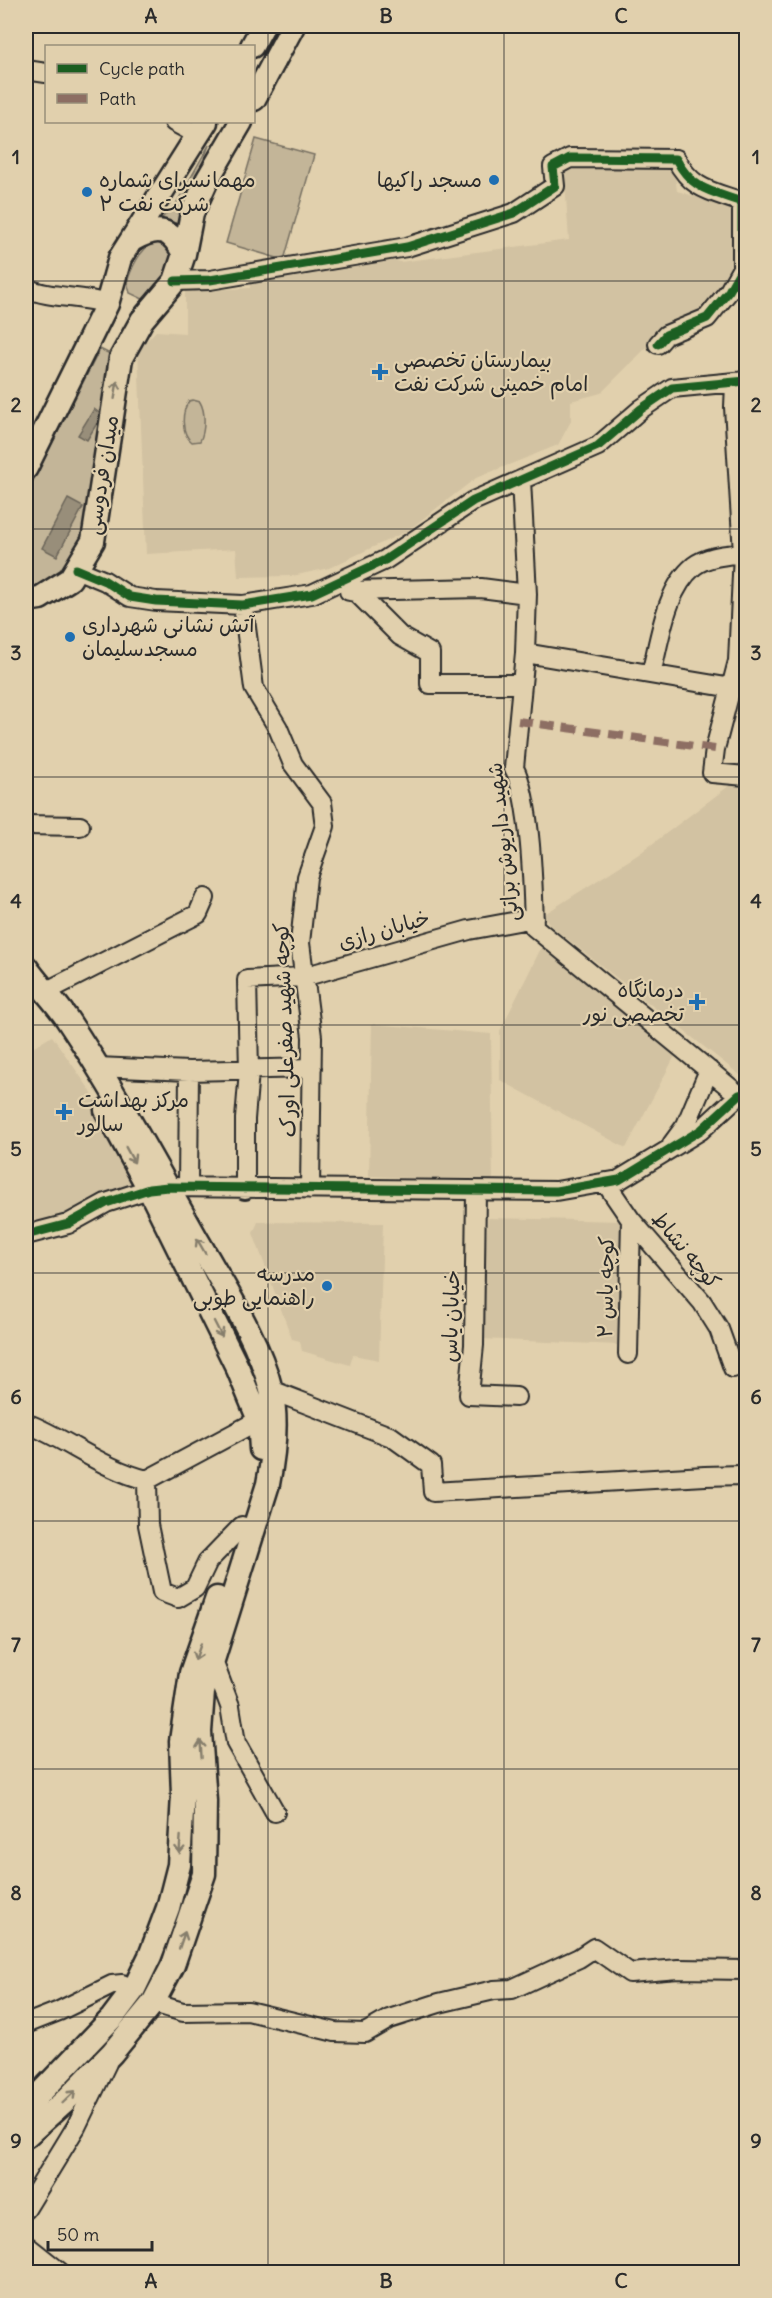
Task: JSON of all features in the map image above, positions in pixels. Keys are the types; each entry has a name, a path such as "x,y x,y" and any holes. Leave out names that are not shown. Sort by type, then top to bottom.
{"main road":[{"path":"253,45 263,26"},
{"path":"255,97 293,26"},
{"path":"175,281 184,254 192,213 207,180 240,123"},
{"path":"26,468 107,304 120,258 202,128"},
{"path":"132,240 146,232 168,232 175,237 184,254"},
{"name":"میدان فردوسی","path":"26,600 40,598 70,579 93,541 121,358 142,320 175,281"},
{"path":"107,304 142,320"},
{"path":"26,967 63,1014 97,1067 168,1188 261,1358 271,1390 274,1455 191,1673 181,1741 183,1796 179,1865 168,1908 150,1956 134,1989 77,2057 26,2108"},
{"path":"26,2136 67,2099 112,2053 153,2002 173,1965 204,1874 205,1801 200,1732 203,1692 213,1661 248,1519 261,1453 259,1420 168,1188 52,1018 45,992"},
{"path":"238,1369 261,1358"},
{"path":"134,1989 153,2002"}],"street":[{"path":"26,70 45,73"},
{"path":"179,123 202,128"},
{"path":"175,281 210,280 407,247 464,231 514,213 555,186 553,167 570,158 676,159 686,177 703,188 742,202 742,268 729,291 707,318 666,335 658,344"},
{"path":"26,288 36,293 88,298 107,304"},
{"path":"312,594 385,560 472,501 598,446 641,409 672,387 741,383 734,407 743,553 738,661 715,749 712,773 747,776"},
{"name":"شهید داریوش براتی","path":"521,480 527,594 525,652 514,768 522,783 526,810 534,927 709,1070 743,1094"},
{"path":"651,674 671,600 682,579 695,566 717,556 743,553"},
{"path":"76,569 105,581 130,597 243,605 312,594 350,591 481,588 527,594"},
{"path":"350,591 356,592 400,636 430,653 430,684 521,684"},
{"name":"کوچه شهید صفرعلی اورک","path":"243,605 254,688 278,728 293,764 322,803 325,826 307,877 300,943 312,1037 310,1189"},
{"path":"525,652 732,688"},
{"path":"26,825 80,826"},
{"path":"45,992 198,914 205,898"},
{"name":"خیابان رازی","path":"249,1071 247,980 303,977 460,933 534,918"},
{"path":"97,1067 189,1071 312,1068"},
{"path":"666,1153 686,1125 709,1070"},
{"path":"168,1188 189,1071"},
{"path":"245,1190 245,1119 249,1071"},
{"path":"26,1235 68,1224 106,1203 168,1188 556,1191 619,1180 701,1130 743,1094"},
{"name":"کوچه نشاط","path":"605,1182 631,1220 702,1302 719,1329 733,1368 747,1358"},
{"name":"خیابان یاس","path":"477,1191 474,1345 469,1395 516,1397"},
{"name":"کوچه یاس ۲","path":"628,1354 631,1220"},
{"path":"271,1390 392,1437 431,1464 433,1492 745,1473"},
{"path":"26,1423 54,1434 131,1476 147,1480 259,1420"},
{"path":"147,1480 148,1526 162,1592 178,1598 195,1588 208,1561 248,1519"},
{"path":"213,1661 230,1706 236,1743 275,1812"},
{"path":"153,2002 183,2012 248,2011 335,2032 365,2033 389,2019 440,2003 494,1990 512,1989 579,1958 594,1948 630,1973 678,1969 747,1970"},
{"path":"26,2024 112,1985 122,1984 134,1989"},
{"path":"26,2209 76,2127 112,2053"},
{"path":"26,2245 60,2272"}],"shaded area":[{"path":"256,139 314,155 284,260 226,243"},
{"path":"209,145 178,229 166,223 162,218 176,204"},
{"name":"بیمارستان تخصصی امام خمینی شرکت نفت","path":"670,167 675,175 677,191 738,209 738,262 708,306 665,329 601,393 571,401 571,421 558,445 476,478 407,531 329,568 292,576 238,577 236,549 146,554 138,350 156,331 185,333 185,291 250,288 250,275 386,256 400,262 569,240 564,168"},
{"path":"156,241 171,245 175,265 145,300 130,293 127,282 134,264 146,248"},
{"path":"100,349 114,356 84,537 63,573 38,591 26,591 26,495"},
{"path":"189,401 200,402 204,422 200,441 192,442 186,434 183,423 186,406"},
{"path":"94,409 102,415 87,440 78,435"},
{"path":"68,499 83,507 57,556 42,548"},
{"name":"درمانگاه تخصصی نور","path":"734,782 746,782 745,1079 551,926 543,915 639,854"},
{"path":"543,944 677,1052 626,1148 500,1080 500,1031"},
{"path":"372,1024 491,1034 493,1182 369,1176"},
{"name":"مرکز بهداشت سالور","path":"52,1036 90,1090 138,1183 71,1219 26,1232 26,1052"},
{"path":"488,1218 623,1221 620,1345 480,1339"},
{"name":"مدرسه راهنمایی طوبی","path":"258,1222 383,1223 379,1360 353,1355 350,1365 302,1351 300,1341 292,1339 253,1233"}],"marked path":[{"path":"518,721 715,749"}],"cycle path":[{"path":"175,281 210,280 407,247 514,213 555,186 553,167 570,158 676,159 689,177 703,188 742,202 742,268 729,291 707,318 666,335 658,344"},
{"path":"76,569 105,581 130,597 156,601 243,605 312,594 385,560 473,501 598,446 641,409 672,388 746,381"},
{"path":"26,1235 68,1224 106,1203 149,1189 168,1187 556,1191 619,1180 701,1130 739,1095 746,1093"}],"place":[{"name":"مسجد راکیها","path":"494,180"},
{"name":"مهمانسرای شماره ۲ شرکت نفت","path":"87,192"},
{"name":"بیمارستان تخصصی امام خمینی شرکت نفت","path":"380,372"},
{"name":"آتش نشانی شهرداری مسجدسلیمان","path":"70,637"},
{"name":"درمانگاه تخصصی نور","path":"697,1002"},
{"name":"مرکز بهداشت سالور","path":"64,1112"},
{"name":"مدرسه راهنمایی طوبی","path":"327,1286"}]}
